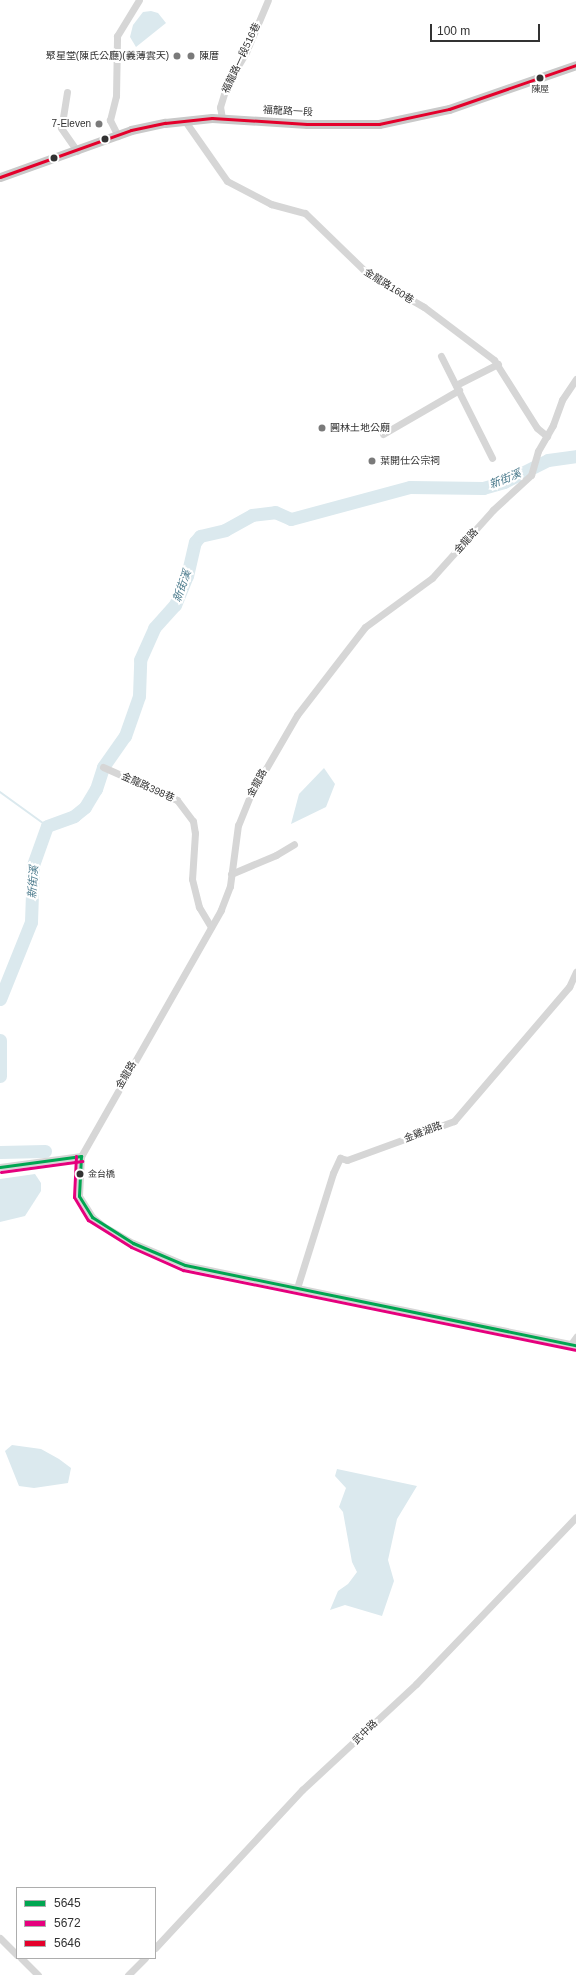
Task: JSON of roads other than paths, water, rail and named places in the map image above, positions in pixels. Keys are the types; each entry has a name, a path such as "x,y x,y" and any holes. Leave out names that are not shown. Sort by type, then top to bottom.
{"main road":[{"name":"福龍路一段","path":"0,177 118,136 165,123 222,118 307,124 379,124 449,110 576,65"}],"street":[{"path":"118,136 110,120 116,96 117,36 139,0"},
{"name":"福龍路一段516巷","path":"222,118 220,107 227,84 246,52 268,0"},
{"path":"67,92 61,128 77,151"},
{"name":"金龍路160巷","path":"185,121 227,181 271,204 305,213 370,276 424,307 498,364 537,428 547,436"},
{"path":"441,356 458,387 492,458"},
{"path":"383,434 498,364"},
{"path":"547,436 562,400 576,379"},
{"name":"金龍路","path":"81,1156 211,927 230,886 238,825 250,796 306,703 365,627 432,578 493,510 531,475 534,461 547,436"},
{"name":"金龍路398巷","path":"103,767 177,800 193,822 195,833 192,879 199,908 211,927"},
{"path":"231,874 276,855 294,844"},
{"name":"金雞湖路","path":"297,1288 333,1173 340,1158 347,1160 454,1120 569,986 576,972"},
{"path":"0,1167 81,1156 79,1196 92,1217 106,1228 133,1243 185,1265 574,1344 576,1337"},
{"name":"武中路","path":"156,1947 302,1790 416,1684 576,1517"},
{"path":"0,1938 16,1953"},
{"path":"22,1959 38,1975"},
{"path":"128,1975 144,1959"}],"waterway":[{"name":"新街溪","path":"0,999 31,922 33,865 47,826 74,816 85,807 96,789 103,767 125,736 139,696 140,660 154,628 175,605 187,576 195,542 200,536 225,530 252,515 275,512 291,519 410,487 483,488 504,482 548,460 576,456"},
{"path":"0,792 47,826"},
{"name":"新街溪","path":"0,1040 0,1076"},
{"name":"新街溪","path":"0,1152 45,1151"}],"place":[{"name":"聚星堂(陳氏公廳)(義薄雲天)","path":"177,56"},
{"name":"陳厝","path":"191,56"},
{"name":"陳屋","path":"540,78"},
{"name":"7-Eleven","path":"99,124"},
{"name":"圓林土地公廟","path":"322,428"},
{"name":"葉開仕公宗祠","path":"372,461"},
{"name":"金台橋","path":"80,1174"}]}
